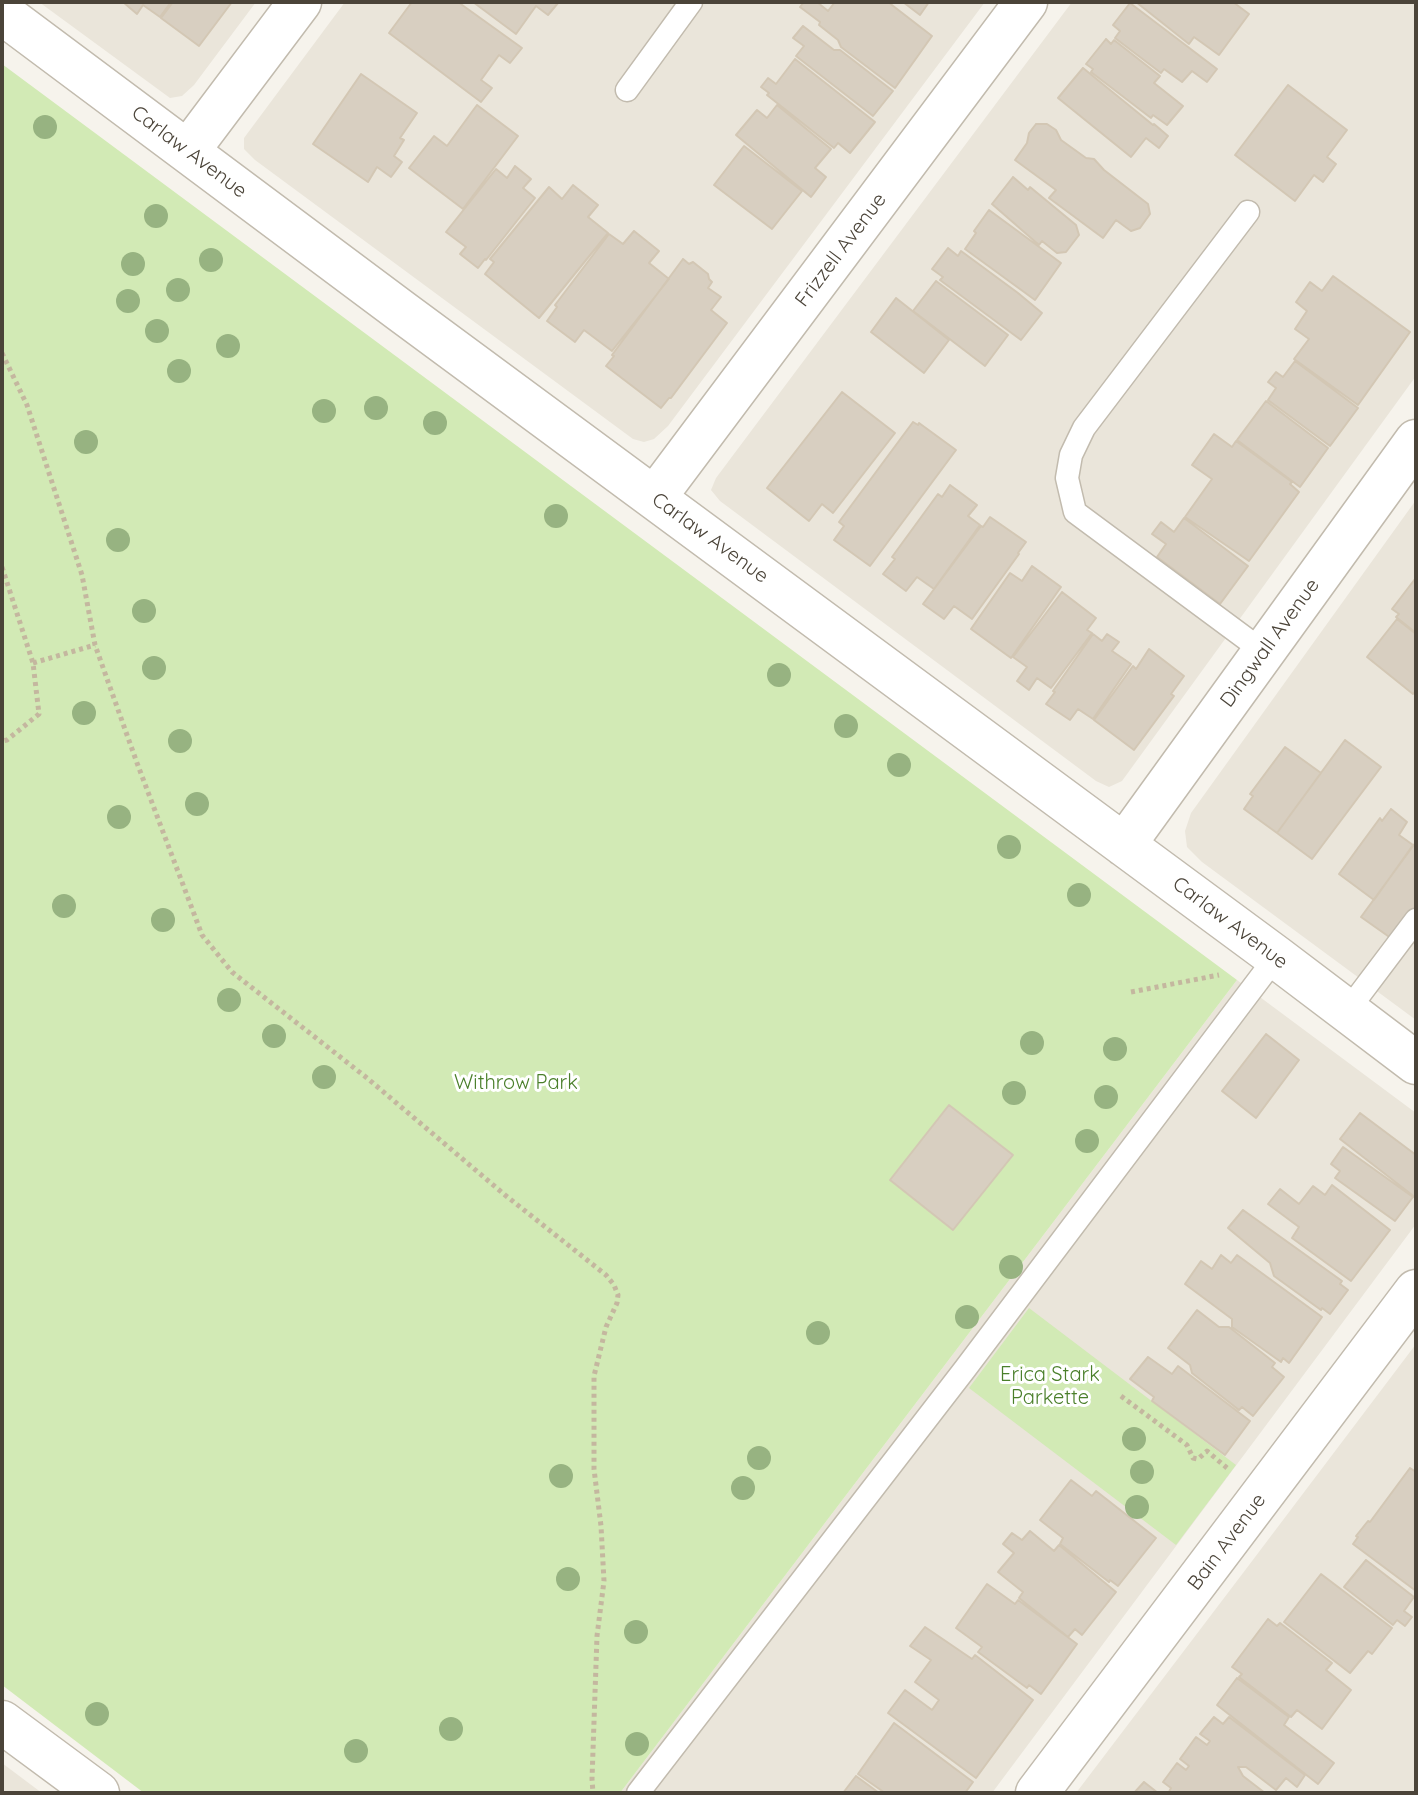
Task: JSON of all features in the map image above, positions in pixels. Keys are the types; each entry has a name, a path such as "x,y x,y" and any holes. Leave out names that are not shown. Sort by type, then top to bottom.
{"street":[{"path":"188,151 300,2"},
{"name":"Frizzell Avenue","path":"655,497 1026,2"},
{"name":"Carlaw Avenue","path":"2,13 1416,1063"},
{"name":"Dingwall Avenue","path":"1124,845 1416,441"},
{"name":"Bain Avenue","path":"1037,1793 1416,1291"},
{"path":"2,1722 98,1793"}],"lane":[{"path":"627,90 691,2"},
{"path":"1248,212 1084,428 1071,455 1067,478 1075,512 1264,652"},
{"path":"1348,1010 1416,920"},
{"path":"638,1793 965,1369 1276,957"}],"path":[{"path":"2,353 27,405 82,575 95,645 202,935 232,972 367,1078 505,1195 606,1275 614,1285 617,1303 606,1327 594,1376 594,1469 604,1581 597,1636 593,1793"},
{"path":"2,567 33,663 39,714 2,741"},
{"path":"33,663 95,645"},
{"path":"1131,992 1221,975"},
{"path":"1121,1396 1187,1445 1193,1458 1198,1459 1207,1451 1237,1476"}],"shaded area":[{"path":"39,2 256,2 194,85 182,96 170,98"},
{"path":"345,2 985,2 668,426 654,439 644,442 633,439 244,149 244,138"},
{"path":"1072,2 1416,2 1416,376 1122,781 1109,787 1096,781 720,501 711,490 716,478"},
{"path":"1416,500 1416,1020 1202,862 1187,847 1185,831 1191,813"},
{"path":"1237,980 1416,1113 1416,1224 992,1793 620,1793"},
{"path":"1416,1344 1416,1793 1076,1793 1243,1573"},
{"path":"2,1763 42,1793 2,1793"}],"green space":[{"name":"Withrow Park","path":"2,64 1237,980 620,1793 144,1793 2,1685"},
{"name":"Erica Stark Parkette","path":"1029,1308 1236,1465 1176,1545 969,1388"}],"building":[{"path":"123,2 171,2 160,17 143,5 137,14"},
{"path":"173,2 232,2 199,46 161,18"},
{"path":"412,2 458,2 522,48 510,63 499,55 481,80 492,88 481,102 389,33"},
{"path":"473,2 558,3 548,15 536,6 516,34"},
{"path":"804,2 817,2 828,11 835,2 888,2 932,36 895,88 841,47 838,40 819,25 820,22 800,7"},
{"path":"903,2 929,2 920,15"},
{"path":"1136,2 1233,2 1249,14 1219,55 1194,37 1189,44"},
{"path":"1130,3 1217,69 1207,82 1192,71 1182,82 1164,69 1161,73 1115,38 1120,31 1113,25"},
{"path":"803,26 893,91 873,116 796,56 804,46 793,38"},
{"path":"1106,39 1111,44 1114,40 1160,76 1154,83 1183,106 1167,125 1153,115 1151,118 1091,72 1093,69 1086,64"},
{"path":"795,59 875,122 850,153 838,143 834,148 761,87 768,78 776,84"},
{"path":"1083,68 1168,136 1159,148 1146,138 1131,157 1058,98"},
{"path":"361,74 417,113 400,138 404,140 394,156 402,162 391,177 377,167 368,182 313,144"},
{"path":"1288,85 1347,130 1327,157 1336,164 1323,182 1314,175 1295,201 1235,155"},
{"path":"477,105 518,136 463,209 409,168 434,136 447,146"},
{"path":"777,105 831,149 815,168 826,177 811,197 736,135 757,110 767,118"},
{"path":"1036,124 1047,124 1056,130 1061,140 1086,158 1094,159 1148,204 1150,214 1140,228 1131,231 1116,220 1103,238 1049,198 1056,190 1015,160"},
{"path":"744,146 802,191 772,229 714,185"},
{"path":"515,166 531,179 523,188 535,198 478,268 460,254 466,247 446,232 496,169 507,178"},
{"path":"1013,177 1076,225 1079,235 1066,252 1057,253 1042,241 1039,245 992,204"},
{"path":"573,185 598,205 588,217 608,233 539,318 485,274 494,262 490,259 549,187 562,199"},
{"path":"989,210 1061,263 1035,300 965,249"},
{"path":"634,231 659,251 649,263 669,279 612,351 584,330 575,342 547,321 557,307 555,305 609,234 623,244"},
{"path":"948,248 958,256 961,251 1042,313 1021,340 940,280 943,277 932,269"},
{"path":"683,259 689,264 693,262 708,274 712,282 708,288 721,297 711,310 727,323 661,408 606,366"},
{"path":"1333,276 1410,332 1358,405 1294,359 1309,339 1295,329 1307,311 1296,302 1310,282 1322,291"},
{"path":"936,281 1008,335 985,366 913,311"},
{"path":"896,298 949,340 924,373 871,332"},
{"path":"1295,361 1358,408 1330,446 1268,400 1276,388 1268,382 1276,372 1283,377"},
{"path":"842,392 895,433 833,513 822,504 809,521 767,488"},
{"path":"1266,401 1328,448 1300,487 1237,440"},
{"path":"913,422 919,423 956,450 870,566 834,540 844,526 839,522"},
{"path":"1214,434 1232,447 1236,441 1292,482 1290,484 1299,492 1249,561 1185,517 1212,479 1192,465"},
{"path":"950,485 977,505 968,516 980,525 934,589 917,577 906,591 883,574 938,494 942,497"},
{"path":"990,517 1026,542 972,619 954,606 944,619 923,604"},
{"path":"1184,518 1248,566 1220,604 1157,557 1166,544 1152,534 1161,522 1174,532"},
{"path":"1032,566 1061,587 1011,658 971,629 1010,573 1022,581"},
{"path":"1415,579 1416,633 1396,617 1399,614 1392,609"},
{"path":"1062,592 1096,618 1087,630 1092,633 1051,688 1037,678 1029,690 1017,681 1027,667 1013,657"},
{"path":"1397,619 1416,634 1416,690 1413,694 1367,657"},
{"path":"1093,634 1102,641 1107,634 1119,642 1112,651 1131,664 1093,719 1078,709 1070,720 1046,704"},
{"path":"1149,649 1184,676 1171,694 1174,696 1134,750 1094,720"},
{"path":"1345,740 1381,767 1312,859 1277,833"},
{"path":"1285,747 1321,773 1277,833 1244,809 1253,796 1250,794"},
{"path":"1391,809 1407,822 1399,835 1413,845 1374,900 1339,874 1380,818 1382,821"},
{"path":"1416,842 1416,912 1395,941 1361,917"},
{"path":"1266,1034 1299,1060 1256,1118 1222,1091"},
{"path":"949,1105 1013,1155 953,1230 890,1180"},
{"path":"1360,1113 1416,1155 1416,1198 1340,1139"},
{"path":"1343,1147 1413,1197 1395,1221 1335,1178 1340,1171 1331,1164"},
{"path":"1332,1185 1390,1230 1351,1281 1292,1238 1299,1227 1268,1204 1280,1189 1299,1204 1313,1186 1325,1195"},
{"path":"1243,1210 1342,1281 1340,1284 1348,1290 1330,1314 1274,1276 1270,1263 1228,1228"},
{"path":"1221,1255 1231,1263 1237,1255 1322,1317 1289,1363 1283,1358 1281,1362 1232,1327 1232,1319 1185,1284 1201,1261 1212,1269"},
{"path":"1197,1310 1219,1327 1229,1327 1275,1363 1272,1367 1284,1377 1253,1416 1242,1407 1239,1410 1192,1373 1190,1365 1168,1348"},
{"path":"1148,1357 1172,1374 1178,1366 1250,1421 1225,1455 1152,1401 1154,1397 1130,1379"},
{"path":"1410,1468 1416,1472 1416,1591 1353,1544"},
{"path":"1071,1480 1092,1496 1096,1491 1156,1538 1118,1586 1060,1544 1063,1538 1040,1520"},
{"path":"1030,1531 1054,1551 1059,1545 1116,1592 1082,1635 1075,1629 1068,1637 1019,1598 1023,1592 998,1572 1014,1553 1003,1544 1012,1533 1022,1540"},
{"path":"1366,1560 1414,1597 1404,1611 1412,1617 1405,1626 1397,1620 1393,1625 1344,1587"},
{"path":"1321,1574 1392,1628 1372,1654 1368,1651 1350,1673 1284,1622"},
{"path":"987,1584 1015,1604 1018,1600 1077,1644 1041,1694 1029,1685 1027,1688 978,1652 982,1647 956,1628"},
{"path":"1268,1619 1277,1626 1280,1623 1332,1663 1326,1670 1351,1690 1322,1729 1297,1710 1291,1717 1239,1677 1242,1674 1232,1667"},
{"path":"925,1627 972,1659 975,1655 1033,1700 976,1778 888,1713 905,1690 932,1710 939,1700 915,1682 931,1660 910,1646"},
{"path":"1237,1678 1289,1717 1284,1725 1334,1763 1318,1784 1217,1705"},
{"path":"1214,1717 1223,1724 1229,1717 1305,1775 1297,1787 1286,1778 1276,1790 1246,1767 1238,1767 1243,1776 1265,1793 1170,1793 1171,1788 1163,1782 1177,1763 1186,1770 1189,1766 1180,1759 1196,1737 1207,1745 1210,1741 1200,1734"},
{"path":"894,1723 973,1782 965,1793 885,1793 858,1774"},
{"path":"856,1776 879,1793 843,1793"},
{"path":"1144,1782 1158,1793 1134,1793"}]}
